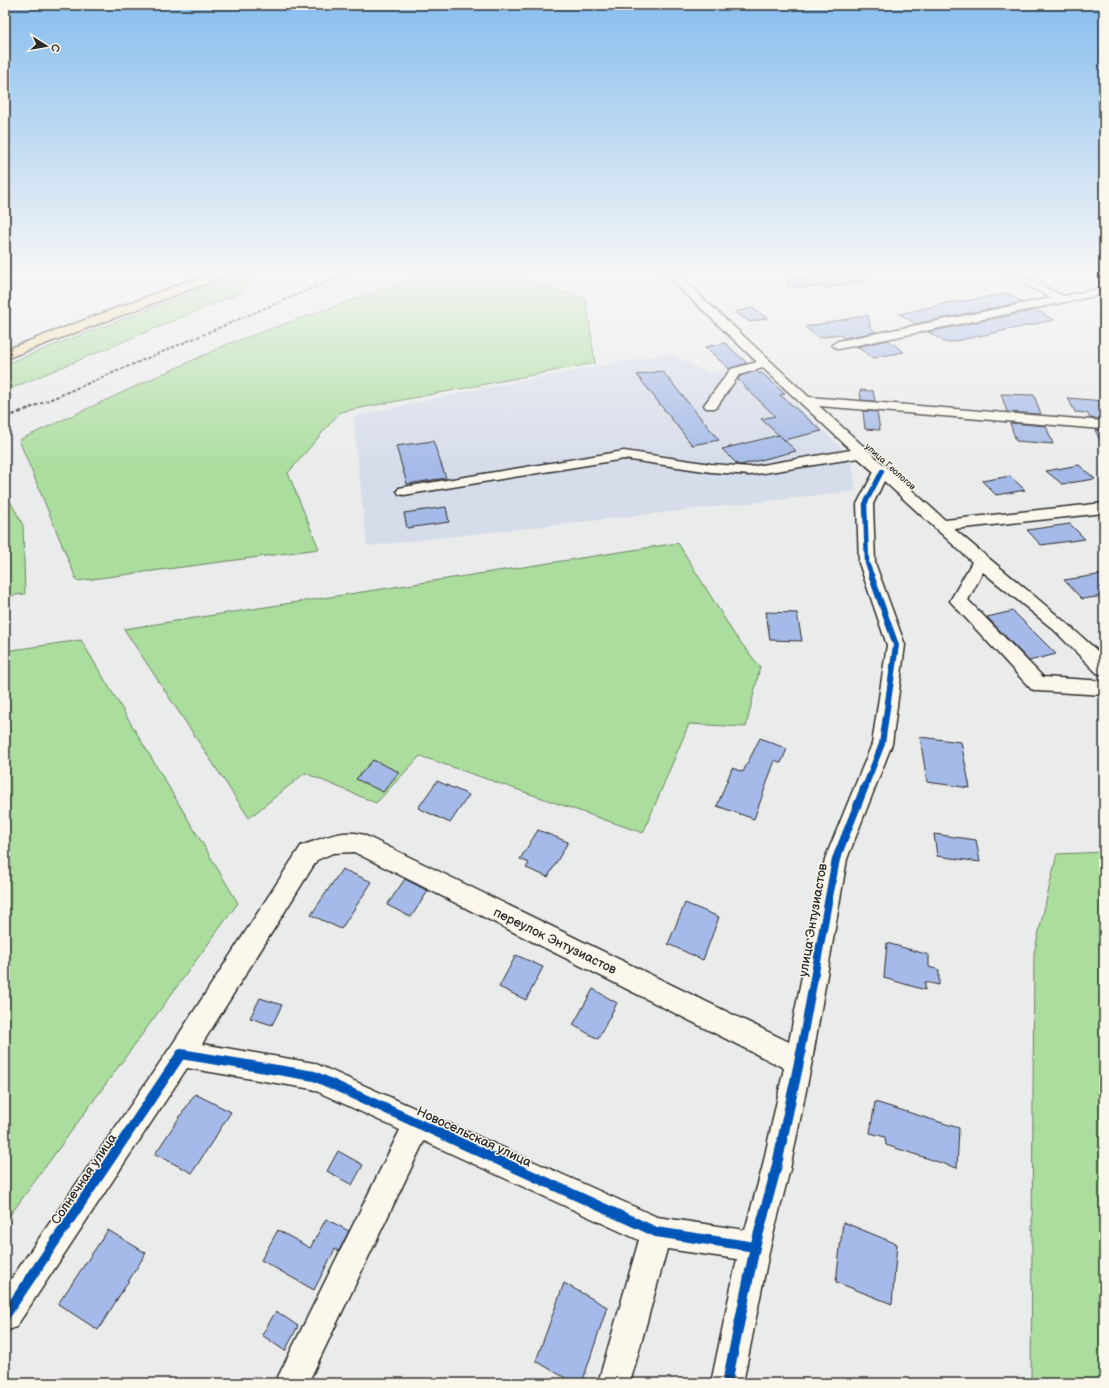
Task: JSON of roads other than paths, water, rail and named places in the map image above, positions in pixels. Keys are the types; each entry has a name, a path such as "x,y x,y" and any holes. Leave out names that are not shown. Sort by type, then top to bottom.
{"main road":[{"path":"5,356 53,338"}],"street":[{"name":"улица Геологов","path":"738,338 861,453 943,525 981,561 1059,625 1104,668"},
{"path":"838,345 873,338"},
{"path":"710,405 735,372 765,363"},
{"path":"807,401 1102,425"},
{"path":"404,491 624,455 711,468 750,471 861,453"},
{"name":"улица Энтузиастов","path":"727,1383 755,1247 776,1169 799,1060 836,859 882,744 896,645 867,563 865,504 882,471"},
{"path":"943,525 1104,508"},
{"path":"981,561 959,601 1038,684 1104,688"},
{"name":"переулок Энтузиастов","path":"309,853 332,844 356,842 799,1060"},
{"name":"Солнечная улица","path":"5,1316 181,1054 309,853"},
{"name":"Новосельская улица","path":"181,1054 314,1076 656,1232 755,1247"},
{"path":"292,1383 418,1124"},
{"path":"614,1383 656,1232"}],"railway":[{"path":"30,408 195,338"},
{"path":"5,418 32,407"}]}
